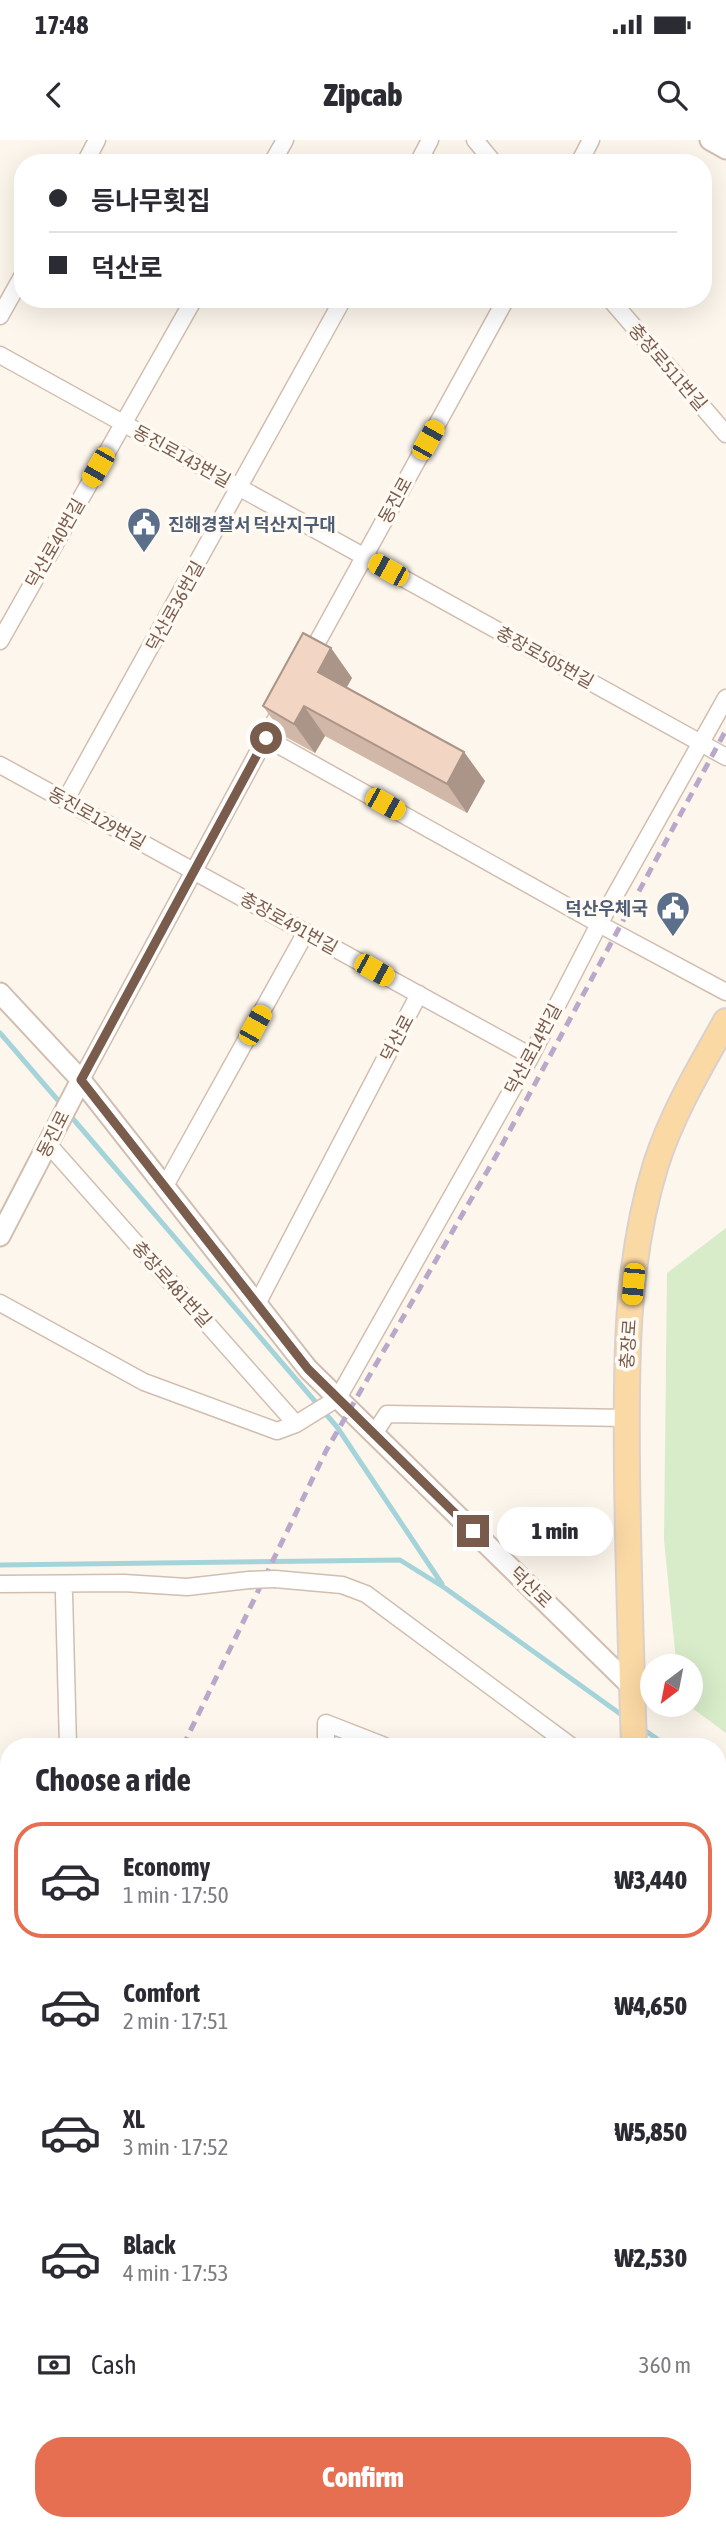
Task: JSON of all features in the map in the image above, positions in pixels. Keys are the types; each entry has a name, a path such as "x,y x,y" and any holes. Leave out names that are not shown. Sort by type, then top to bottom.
{"main road":[{"name":"충장로","path":"634,1738 625,1362 633,1284 653,1178 676,1116 726,1021"}],"street":[{"path":"475,140 487,154"},
{"path":"710,140 726,149"},
{"path":"0,316 14,291"},
{"name":"덕산로40번길","path":"0,641 189,308"},
{"name":"덕산로36번길","path":"65,801 338,308"},
{"name":"동진로","path":"0,1236 81,1080 501,308"},
{"name":"충장로511번길","path":"618,308 726,434"},
{"name":"동진로143번길","path":"0,355 364,557"},
{"name":"충장로505번길","path":"364,557 726,757"},
{"name":"덕산로14번길","path":"338,1398 531,1056 599,924 726,698"},
{"path":"266,738 726,992"},
{"name":"동진로129번길","path":"0,765 194,871"},
{"name":"충장로491번길","path":"194,871 531,1056"},
{"path":"165,1186 306,932"},
{"name":"덕산로","path":"0,993 81,1080 308,1369 632,1687"},
{"name":"덕산로","path":"257,1304 419,994"},
{"name":"충장로481번길","path":"48,1144 296,1423"},
{"path":"0,1303 144,1382 277,1431 338,1398"},
{"path":"374,1434 387,1414 626,1419"},
{"path":"0,1584 124,1583 187,1587 275,1579 342,1585 366,1594 498,1695 560,1738"},
{"path":"64,1594 68,1738"},
{"path":"326,1738 326,1723 364,1738"}],"green space":[{"path":"726,1228 726,1733 704,1717 704,1654 676,1654 664,1540 667,1273"}],"building":[{"path":"303,633 331,648 318,672 464,752 447,784 304,706 294,724 263,706"}],"waterway":[{"path":"0,1033 62,1105"},
{"path":"68,1113 337,1427 442,1584"},
{"path":"0,1565 400,1560 445,1588 626,1718"},
{"path":"643,1729 656,1738"}],"railway":[{"path":"187,1738 326,1451 496,1156 726,730"}],"place":[{"name":"진해경찰서 덕산지구대","path":"144,554"},
{"name":"덕산우체국","path":"673,938"}],"route":[{"path":"266,738 81,1080 308,1369 473,1531"}]}
